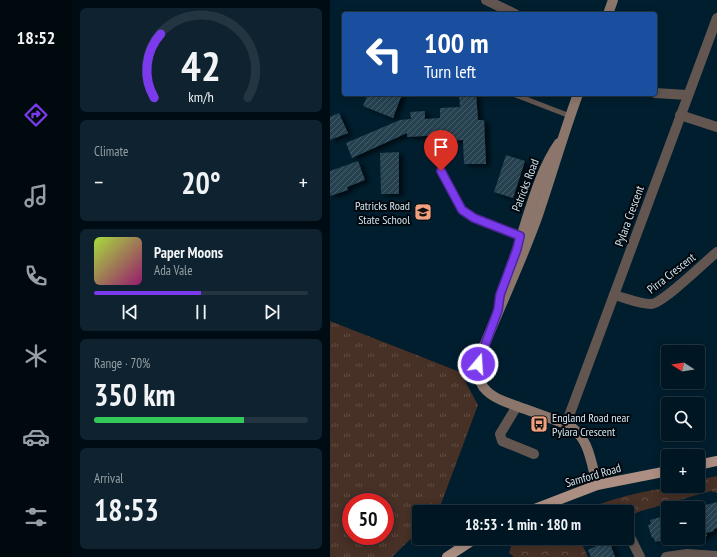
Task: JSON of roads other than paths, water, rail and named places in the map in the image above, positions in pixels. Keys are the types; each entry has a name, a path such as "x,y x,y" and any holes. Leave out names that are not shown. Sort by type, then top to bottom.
{"main road":[{"path":"609,12 613,0"},
{"name":"Patricks Road","path":"517,406 490,394 481,383 478,375 478,364 498,310 506,297 535,223 558,156 561,140 577,96"},
{"name":"Patricks Road","path":"498,310 500,295 517,249 520,236 551,153 561,140"},
{"path":"517,406 574,428 585,442 597,485"},
{"path":"705,464 717,461"},
{"name":"Samford Road","path":"545,505 597,485 661,472"},
{"path":"448,557 466,545"}],"street":[{"path":"486,0 511,12"},
{"name":"Pylara Crescent","path":"566,424 687,95 715,29 717,18"},
{"path":"657,93 687,95"},
{"path":"680,115 717,127"},
{"name":"Pirra Crescent","path":"614,295 652,304 669,293 717,252"},
{"path":"517,406 500,434 501,439 502,441 515,447 534,454"},
{"path":"634,545 640,557"},
{"path":"666,557 687,554 717,556"}],"lane":[{"path":"518,96 570,116"},
{"path":"441,171 462,210 474,218 520,236"}],"place":[{"name":"Patricks Road State School","path":"423,212"},
{"name":"England Road near Pylara Crescent","path":"539,424"}]}
